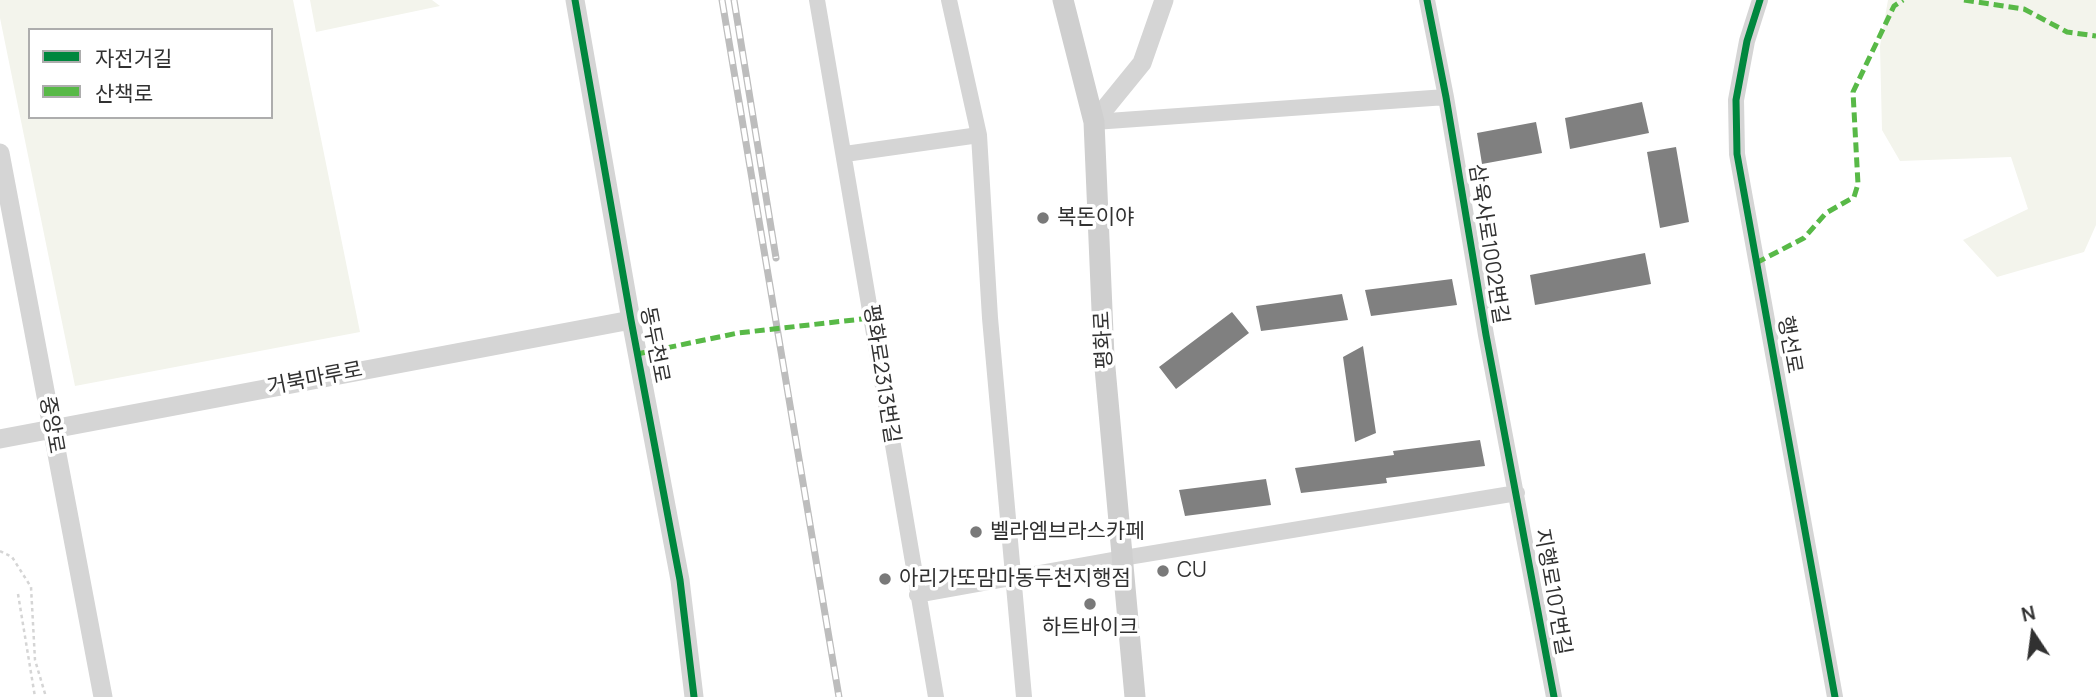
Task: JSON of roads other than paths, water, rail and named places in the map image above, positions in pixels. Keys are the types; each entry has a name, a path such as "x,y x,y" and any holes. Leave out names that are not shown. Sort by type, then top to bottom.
{"main road":[{"name":"평화로","path":"1063,0 1094,122 1104,357 1135,697"}],"street":[{"name":"동두천로","path":"575,0 680,580 694,697"},
{"name":"평화로2313번길","path":"817,0 936,697"},
{"path":"949,0 979,135 990,318 1024,697"},
{"path":"1094,122 1142,63 1164,0"},
{"name":"삼육사로1002번길","path":"1427,0 1486,335 1517,493"},
{"name":"행선로","path":"1760,0 1746,41 1736,100 1737,154 1835,697"},
{"path":"1094,122 1446,97"},
{"path":"845,154 979,135"},
{"name":"중앙로","path":"0,153 103,697"},
{"name":"거북마루로","path":"0,439 631,320"},
{"path":"917,595 1517,493"},
{"name":"지행로107번길","path":"1517,493 1554,697"}],"railway":[{"path":"722,0 839,697"},
{"path":"734,0 776,258"}],"place":[{"name":"복돈이야","path":"1043,218"},
{"name":"벨라엠브라스카페","path":"976,532"},
{"name":"CU","path":"1163,571"},
{"name":"아리가또맘마동두천지행점","path":"885,579"},
{"name":"하트바이크","path":"1090,604"}]}
